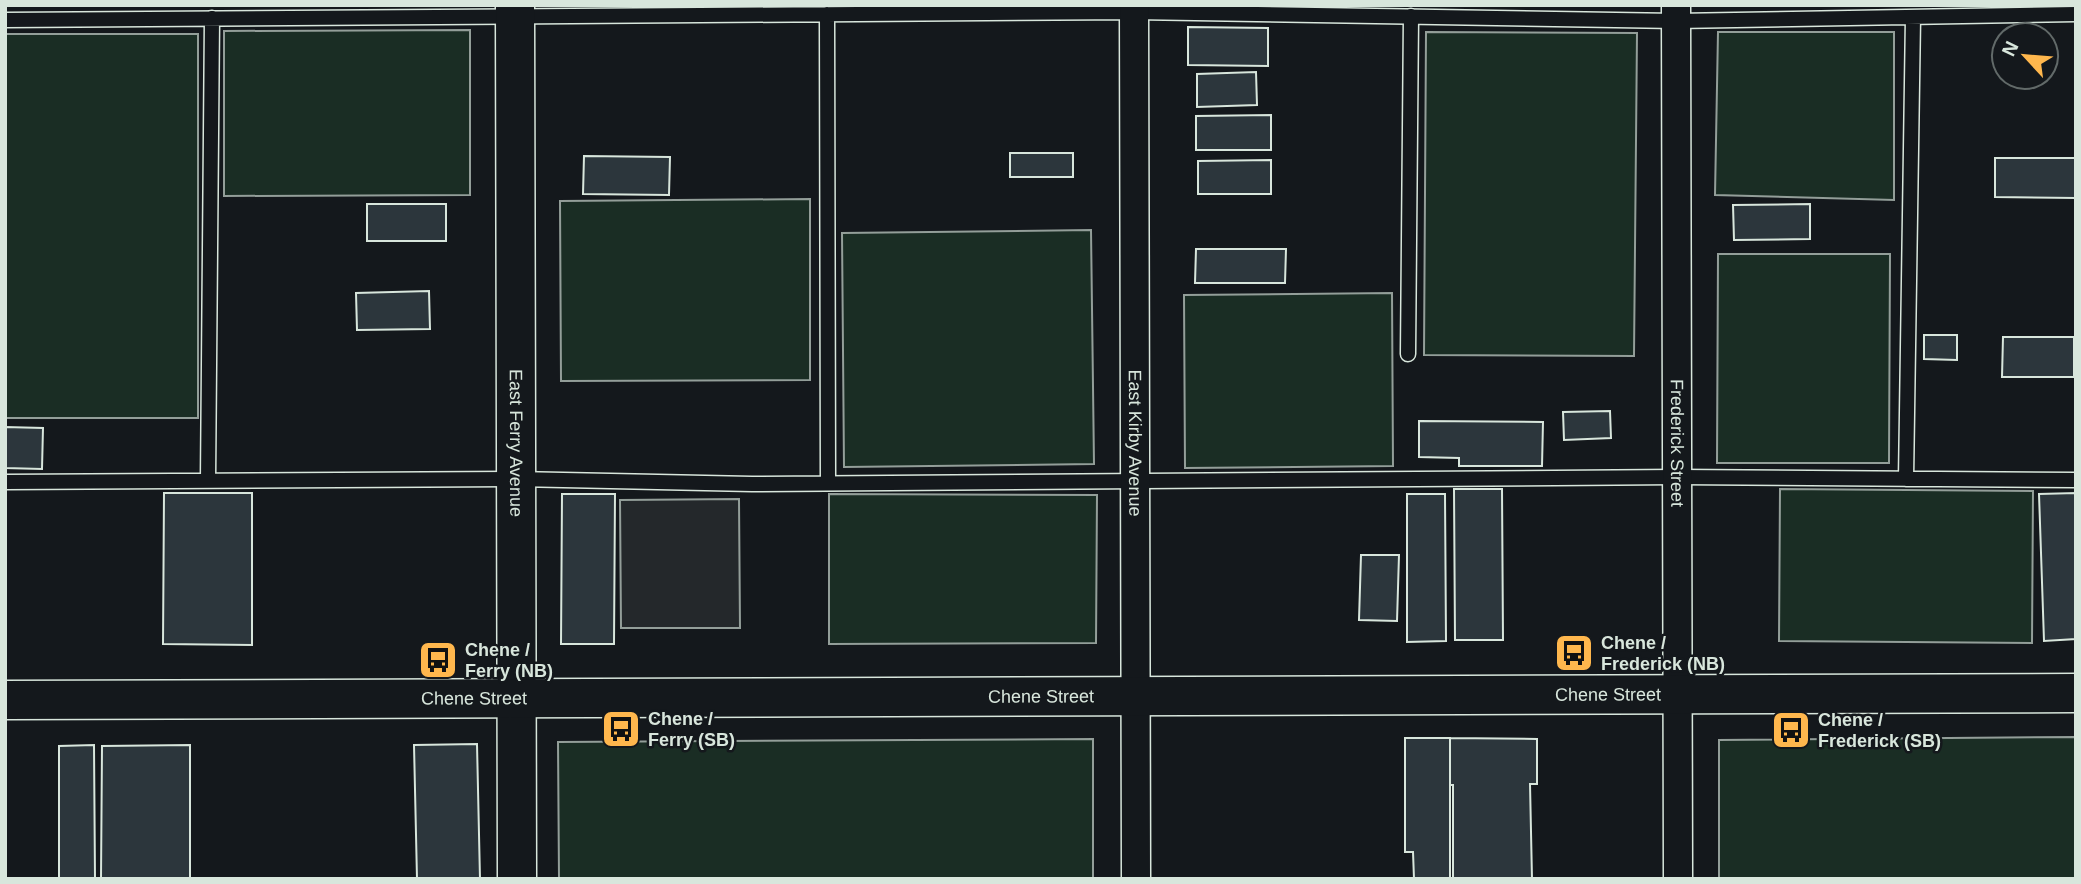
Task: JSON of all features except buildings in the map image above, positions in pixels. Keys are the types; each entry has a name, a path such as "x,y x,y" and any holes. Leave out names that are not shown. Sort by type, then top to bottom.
{"street":[{"name":"East Kirby Avenue","path":"1134,8 1136,879"},
{"name":"East Ferry Avenue","path":"515,11 517,879"},
{"name":"Frederick Street","path":"1676,13 1678,879"},
{"name":"Chene Street","path":"5,700 2076,693"}],"lane":[{"path":"5,20 515,11 828,14 1134,8 1412,16 1676,13 1913,17 2076,14"},
{"path":"828,14 828,483"},
{"path":"1408,355 1412,16"},
{"path":"1906,479 1913,17"},
{"path":"208,481 212,18"},
{"path":"5,482 516,479 752,484 1676,477 2076,480"}],"green space":[{"path":"470,30 470,195 224,196 224,31"},
{"path":"1426,32 1637,33 1634,356 1424,355"},
{"path":"1718,32 1894,32 1894,200 1715,195"},
{"path":"5,34 198,34 198,418 5,418"},
{"path":"810,199 810,380 561,381 560,201"},
{"path":"1091,230 1094,464 844,467 842,233"},
{"path":"1718,254 1890,254 1889,463 1717,463"},
{"path":"1392,293 1393,466 1185,468 1184,295"},
{"path":"1780,489 2033,491 2032,643 1779,641"},
{"path":"829,494 1097,495 1096,643 829,644"},
{"path":"2076,737 2076,879 1719,879 1719,740"},
{"path":"1093,739 1093,879 559,879 558,742"}],"shaded area":[{"path":"739,499 740,628 621,628 620,500"}],"place":[{"name":"Chene / Frederick (NB)","path":"1574,653"},
{"name":"Chene / Ferry (NB)","path":"438,660"},
{"name":"Chene / Ferry (SB)","path":"621,729"},
{"name":"Chene / Frederick (SB)","path":"1791,730"}]}
